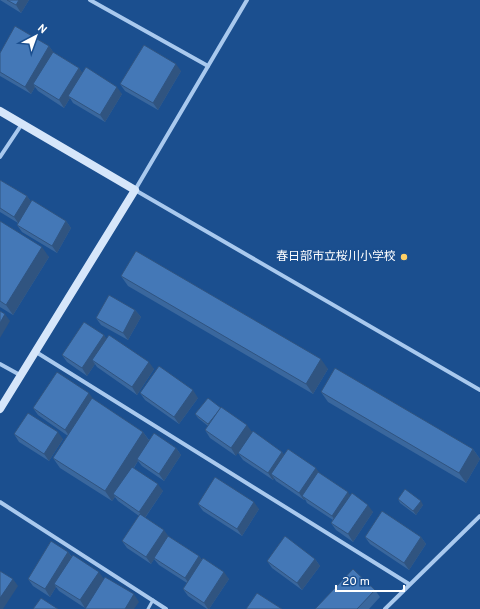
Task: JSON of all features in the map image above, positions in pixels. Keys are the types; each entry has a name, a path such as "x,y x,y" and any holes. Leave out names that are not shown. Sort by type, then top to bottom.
{"street":[{"path":"90,0 208,66"},
{"path":"0,409 135,190 247,0"},
{"path":"0,111 480,390"},
{"path":"0,157 22,124"},
{"path":"36,352 409,584"},
{"path":"0,364 21,376"},
{"path":"0,502 166,609"},
{"path":"385,609 480,516"}],"lane":[{"path":"148,609 153,600"}],"building":[{"path":"7,0 19,0 16,5"},
{"path":"15,26 49,46 25,87 0,72 0,53"},
{"path":"144,45 176,64 153,103 120,84"},
{"path":"53,52 79,68 59,100 33,84"},
{"path":"86,67 117,87 100,115 68,96"},
{"path":"0,180 27,196 14,217 0,208"},
{"path":"32,200 66,221 52,246 17,225"},
{"path":"0,221 42,247 6,305 0,301"},
{"path":"136,251 321,359 306,384 121,276"},
{"path":"109,295 135,310 123,333 96,318"},
{"path":"0,311 5,314 0,323"},
{"path":"84,322 104,335 82,368 62,355"},
{"path":"109,335 149,362 132,387 92,360"},
{"path":"159,366 193,390 174,417 140,393"},
{"path":"335,368 473,449 459,473 321,392"},
{"path":"57,372 89,393 65,430 33,408"},
{"path":"92,398 143,432 105,491 53,458"},
{"path":"208,398 221,408 208,424 195,414"},
{"path":"221,407 247,425 231,448 205,430"},
{"path":"28,413 58,432 44,454 14,434"},
{"path":"253,431 282,452 268,473 238,453"},
{"path":"154,433 176,448 159,474 137,459"},
{"path":"288,449 316,468 299,493 271,474"},
{"path":"132,467 158,484 139,512 113,494"},
{"path":"318,472 348,492 332,516 302,496"},
{"path":"215,477 254,502 237,529 198,504"},
{"path":"405,489 421,501 413,511 398,499"},
{"path":"352,493 368,505 348,534 331,523"},
{"path":"382,511 421,537 404,563 365,537"},
{"path":"140,514 164,530 146,557 122,541"},
{"path":"168,536 199,556 185,578 154,558"},
{"path":"285,536 315,559 297,583 267,561"},
{"path":"51,541 68,552 45,589 28,579"},
{"path":"73,555 99,572 80,600 54,584"},
{"path":"203,558 224,572 204,603 183,589"},
{"path":"353,569 375,590 357,609 315,609"},
{"path":"0,571 13,579 0,598"},
{"path":"105,577 134,594 125,609 85,609"},
{"path":"257,593 282,609 246,609"},
{"path":"41,598 58,609 33,609"}],"place":[{"name":"春日部市立桜川小学校","path":"404,257"}]}
